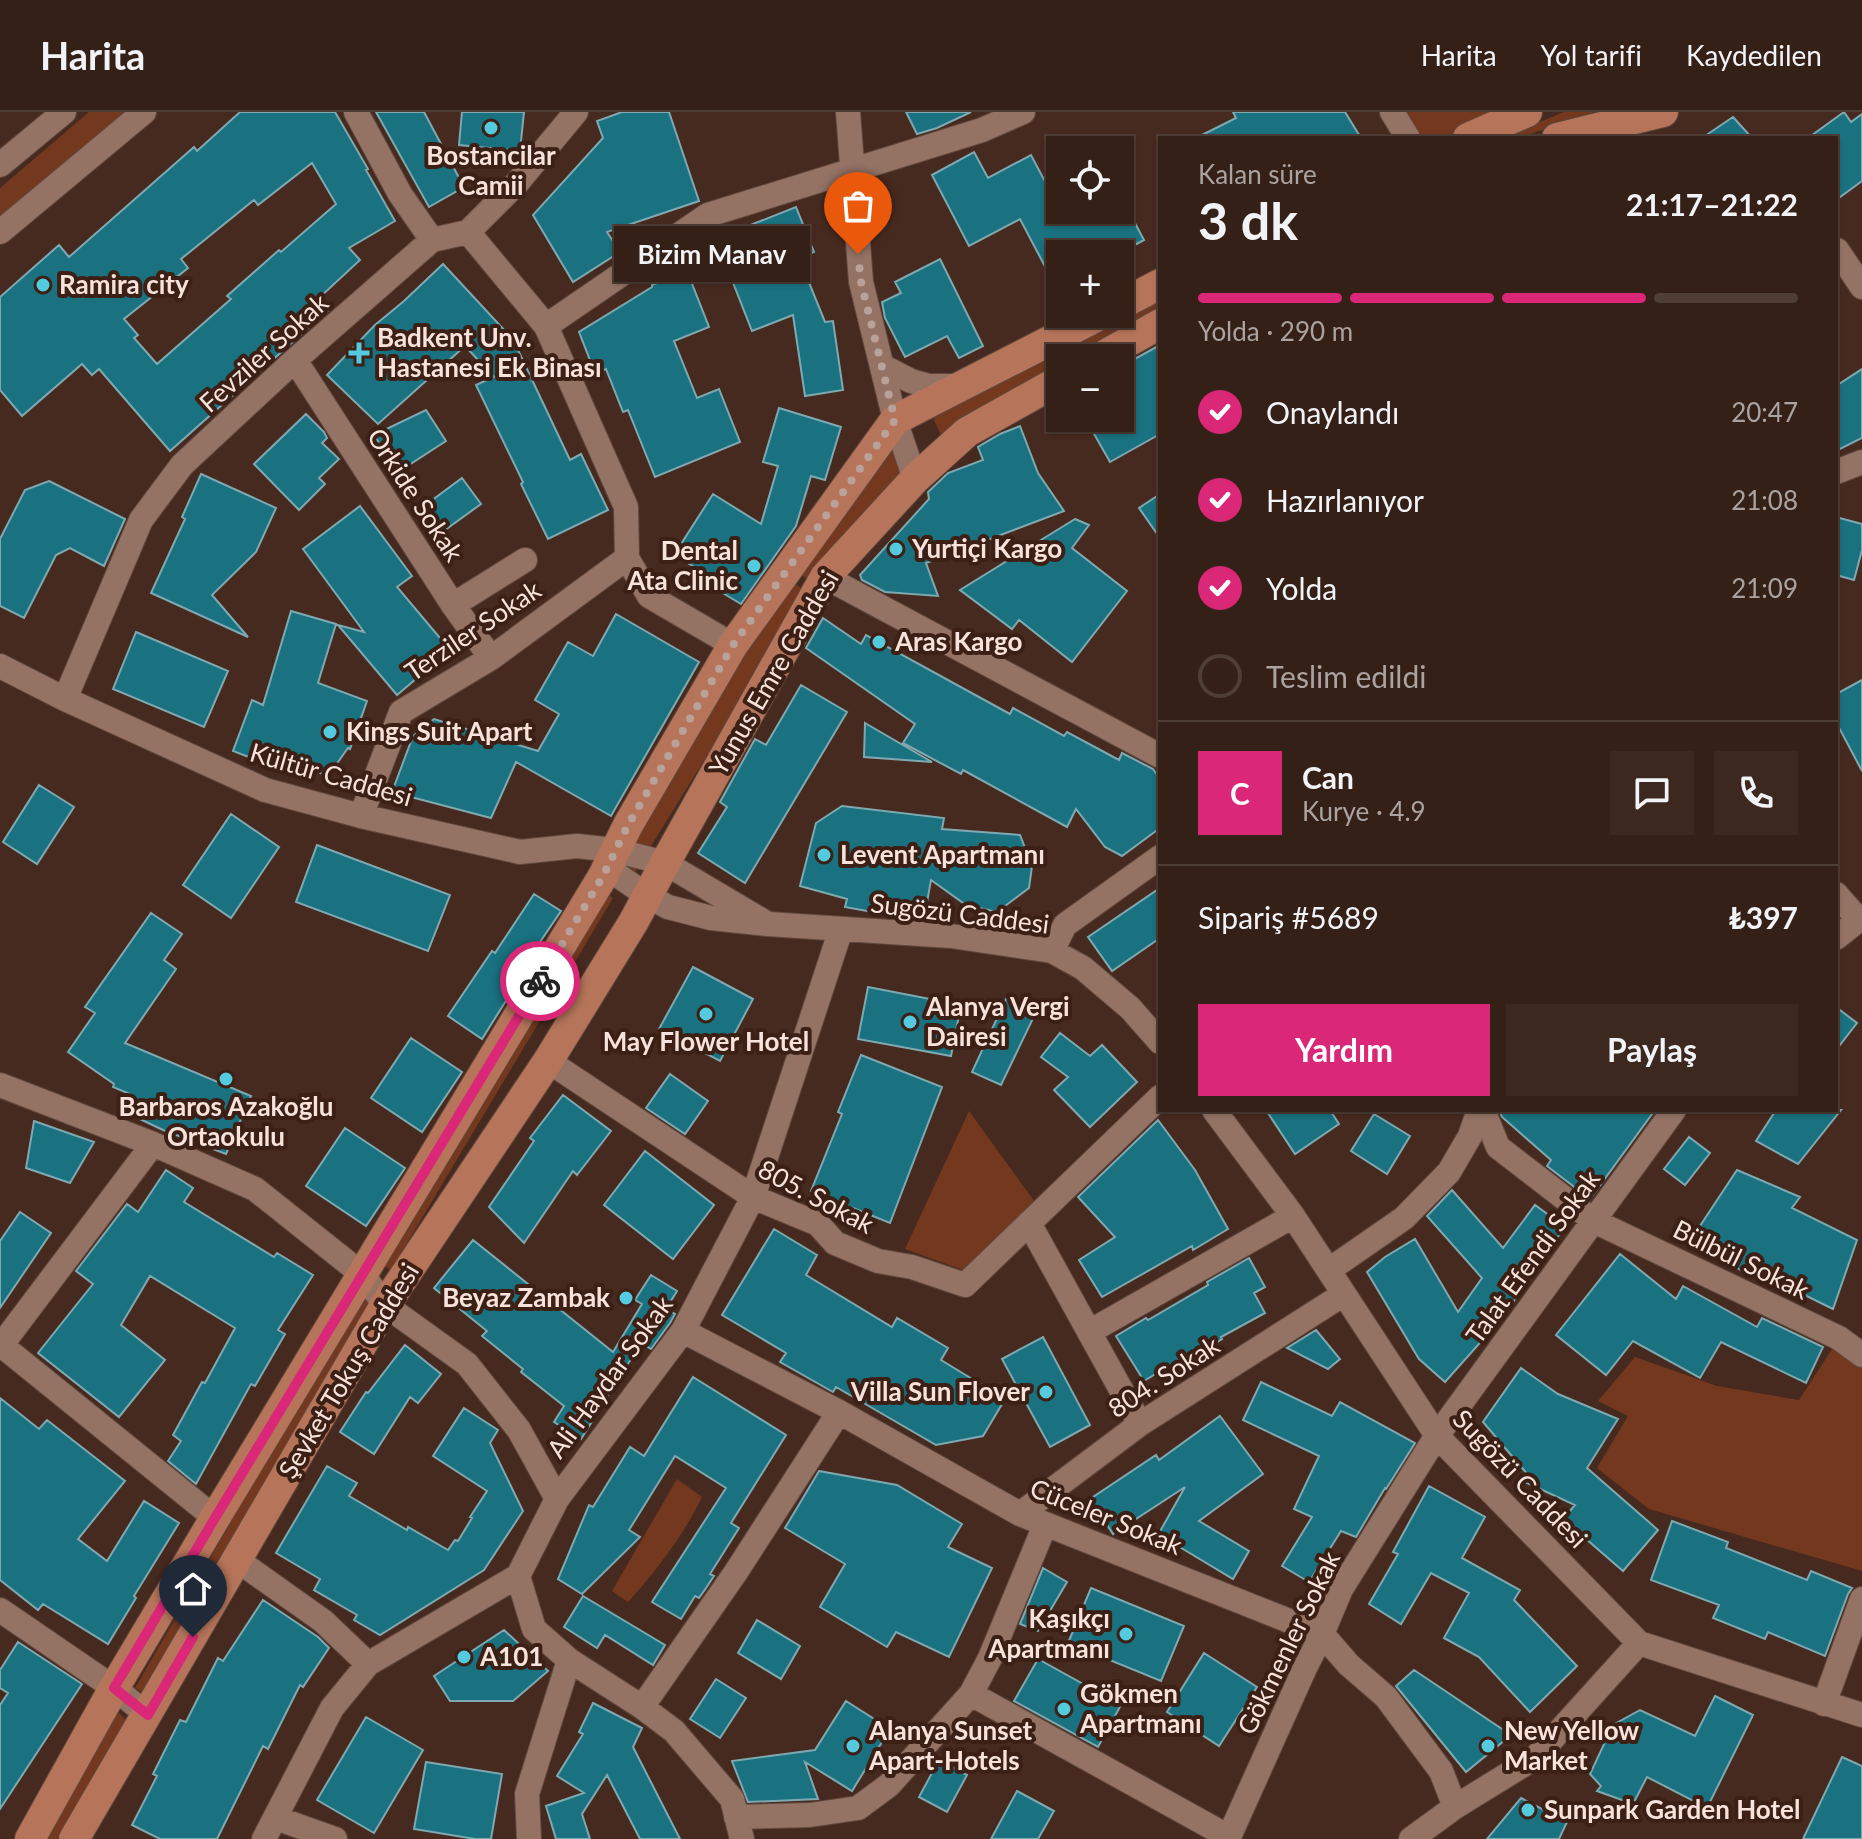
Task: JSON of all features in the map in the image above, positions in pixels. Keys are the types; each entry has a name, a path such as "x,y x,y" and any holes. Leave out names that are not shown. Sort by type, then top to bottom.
{"main road":[{"path":"1473,136 1527,112"},
{"path":"1565,136 1663,112"},
{"path":"1134,298 1158,285"},
{"path":"1124,344 1158,325"},
{"name":"Yunus Emre Caddesi","path":"606,869 733,645 895,420 1074,328"},
{"name":"Yunus Emre Caddesi","path":"643,904 825,577 915,479 967,432 1046,388"},
{"name":"Şevket Tokuş Caddesi","path":"30,1839 114,1688 606,869"},
{"name":"Şevket Tokuş Caddesi","path":"74,1839 385,1305 548,1061 643,904"}],"street":[{"path":"0,165 64,112"},
{"path":"0,232 144,112"},
{"path":"356,112 400,194 432,240"},
{"path":"576,112 517,183 468,232 546,326 626,507 627,558 649,596 733,645"},
{"path":"848,112 861,282 895,420 915,479"},
{"path":"546,326 708,215 982,130 1023,112"},
{"path":"1392,112 1407,136"},
{"name":"Fevziler Sokak","path":"65,699 141,520 182,465 295,360 432,240 468,232"},
{"path":"1838,251 1862,287"},
{"name":"Orkide Sokak","path":"295,360 453,605 491,658"},
{"path":"882,366 911,381 929,386 960,386"},
{"path":"1838,471 1862,462"},
{"name":"Terziler Sokak","path":"361,816 401,712 491,658 627,558"},
{"path":"453,605 525,560"},
{"path":"825,577 1158,755"},
{"name":"Kültür Caddesi","path":"0,666 265,790 361,816 520,852 577,846 606,869 665,863 768,924"},
{"path":"1052,951 1065,925 1158,858"},
{"name":"Sugözü Caddesi","path":"606,869 643,904 711,918 951,936 1052,951 1083,968 1130,1008 1158,1040"},
{"path":"1838,896 1860,918 1838,936"},
{"name":"Ali Haydar Sokak","path":"518,1576 557,1499 683,1331 753,1197 841,929"},
{"name":"805. Sokak","path":"548,1061 753,1197 818,1224 835,1243 878,1261 912,1267 965,1285 1158,1099"},
{"path":"0,1085 153,1144 255,1189 363,1275 385,1305 467,1364 519,1430 557,1499"},
{"name":"Sugözü Caddesi","path":"1215,1112 1293,1216 1437,1436 1639,1643 1862,1715"},
{"path":"1329,1270 1404,1218 1449,1172 1480,1112"},
{"name":"Bülbül Sokak","path":"1482,1112 1498,1147 1594,1221 1839,1338 1862,1355"},
{"name":"Talat Efendi Sokak","path":"1437,1436 1673,1112"},
{"path":"153,1144 1,1345 215,1518"},
{"path":"1089,1332 1293,1216"},
{"path":"1029,1223 1140,1424"},
{"name":"804. Sokak","path":"1020,1514 1140,1424 1344,1294"},
{"name":"Cüceler Sokak","path":"683,1331 839,1412 1020,1514 1322,1634 1349,1665 1386,1697 1441,1771 1455,1807"},
{"path":"642,1707 736,1572 839,1412"},
{"name":"Gökmenler Sokak","path":"1229,1838 1341,1589 1437,1436"},
{"path":"335,1839 270,1828 332,1708 368,1664 518,1576 534,1629 569,1660 674,1731 732,1799 739,1828 858,1808 889,1785 971,1694 990,1658 1045,1525"},
{"path":"237,1560 323,1621 368,1664"},
{"path":"1824,1704 1862,1599"},
{"path":"0,1610 148,1715"},
{"path":"1411,1839 1455,1807 1536,1757 1639,1643"},
{"path":"529,1839 527,1794 569,1660"},
{"path":"971,1694 1229,1838"}],"shaded area":[{"path":"89,112 134,112 0,225 0,188"},
{"path":"1399,112 1510,112 1456,136 1414,136"},
{"path":"1564,112 1594,112 1525,136 1506,136"},
{"path":"1158,298 1158,311 1134,323 1134,310"},
{"path":"1099,328 1125,328 1099,344 1067,344"},
{"path":"1046,355 1046,375 942,438 931,413"},
{"path":"893,435 907,478 813,583 796,571"},
{"path":"790,581 808,592 635,872 617,860"},
{"path":"603,892 613,898 391,1270 380,1263"},
{"path":"969,1111 1037,1205 966,1271 905,1249"},
{"path":"363,1294 372,1301 145,1693 135,1688"},
{"path":"1836,1343 1862,1362 1862,1571 1649,1509 1597,1468 1628,1416 1598,1401 1635,1357 1717,1386 1799,1400"},
{"path":"677,1479 702,1497 669,1552 628,1602 612,1591"},
{"path":"117,1711 127,1721 58,1839 39,1839"}],"building":[{"path":"240,112 335,112 395,221 349,248 360,260 320,297 330,309 170,451 99,369 92,375 82,364 22,416 0,390 0,297 59,245 69,257 194,147 197,151","holes":["312,163 336,204 227,296 231,299 157,364 134,338 138,335 124,319 188,268 181,259 254,200 258,205"]},
{"path":"376,112 424,112 464,187 429,207"},
{"name":"Bostancilar Camii","path":"462,112 524,112 520,151 459,145"},
{"path":"622,112 669,112 699,201 607,232 620,252 573,282 533,215 603,138 597,121"},
{"path":"906,112 971,112 917,134"},
{"path":"1233,112 1345,112 1360,136 1200,136 1236,118"},
{"path":"1844,112 1851,122 1862,114 1862,181 1838,199 1838,136 1811,136"},
{"path":"1733,117 1750,136 1705,136"},
{"path":"974,152 988,178 1031,155 1046,183 1046,224 1134,224 1134,221 1144,240 1134,245 1134,240 1046,240 1046,268 1020,219 969,246 932,175"},
{"path":"796,207 814,252 799,258 825,322 833,321 843,390 805,396 793,315 752,331 728,270 718,274 705,243"},
{"path":"940,259 983,346 959,358 947,336 905,357 885,318 882,302 901,293 895,282"},
{"path":"443,264 520,347 517,348 570,460 581,454 608,510 548,539 476,385 494,377 465,346 378,424 327,375 375,325"},
{"path":"687,271 709,327 674,341 697,398 719,389 740,442 655,477 628,410 623,412 606,369 595,373 579,332 652,285"},
{"path":"1158,346 1158,435 1110,462 1093,432 1134,432 1134,359"},
{"path":"1862,369 1862,438 1838,450 1838,385"},
{"path":"779,408 841,427 825,480 811,476 796,526 741,604 716,589 720,582 674,555 713,494 761,524 778,466 763,462"},
{"path":"426,410 446,441 398,472 374,435"},
{"path":"306,414 324,432 327,438 322,443 339,459 319,478 325,484 299,510 254,464"},
{"path":"1020,426 1038,473 1064,511 926,563 938,596 885,592 862,580 860,575 929,499 928,492 948,473 983,460 978,447"},
{"path":"201,474 276,508 256,552 212,595 248,637 151,593 185,519 182,517"},
{"path":"462,478 481,504 445,530 427,504"},
{"path":"49,481 125,519 104,566 70,548 56,555 24,618 0,606 0,539 25,490"},
{"path":"1158,495 1158,535 1139,508"},
{"path":"360,506 412,576 397,587 450,650 397,695 338,625 364,632 303,549"},
{"path":"1838,518 1862,524 1862,550 1854,580 1838,576"},
{"path":"1075,519 1089,525 1072,548 1127,591 1072,662 1019,620 1012,629 960,590"},
{"path":"291,611 336,624 318,683 367,701 350,749 328,776 276,756 272,766 233,751 252,700 263,705"},
{"path":"616,614 699,662 611,816 516,762 491,818 392,792 413,736 434,719 538,751 559,714 535,700 568,642 593,656"},
{"path":"823,618 861,644 866,635 1010,714 1013,708 1064,736 1067,732 1119,760 1122,753 1153,769 1158,776 1158,829 1122,856 1105,847 1076,809 1067,827 963,770 961,774 903,743 915,724 806,648"},
{"path":"136,632 228,671 204,727 113,689"},
{"path":"1862,680 1862,771 1838,726 1838,693"},
{"path":"801,685 847,712 745,883 698,853 727,807 720,802 755,739 766,745"},
{"path":"865,723 932,762 864,757"},
{"path":"39,785 74,807 37,864 3,842"},
{"path":"842,806 944,818 942,829 1020,835 1032,866 1029,888 997,912 966,905 931,880 924,919 845,907 847,899 800,886 816,823"},
{"path":"231,814 279,847 231,918 183,885"},
{"path":"317,845 450,895 428,951 296,902"},
{"path":"1158,889 1158,939 1112,971 1088,937"},
{"path":"534,894 561,911 521,970 524,972 482,1039 448,1016"},
{"path":"151,913 182,934 164,960 176,969 125,1043 251,1096 226,1154 123,1111 130,1094 113,1087 114,1084 68,1052 95,1013 85,1007"},
{"name":"May Flower Hotel","path":"693,967 753,999 720,1061 659,1029"},
{"name":"Alanya Vergi Dairesi","path":"868,987 961,1005 951,1056 858,1039"},
{"path":"1007,997 1037,1010 1001,1085 972,1072"},
{"path":"1838,1009 1857,1023 1838,1047"},
{"path":"1060,1033 1090,1056 1102,1045 1137,1082 1090,1127 1054,1090 1068,1077 1041,1057"},
{"path":"411,1038 462,1072 422,1132 371,1098"},
{"path":"861,1055 942,1087 890,1223 811,1191 842,1114 838,1112"},
{"path":"670,1074 708,1101 685,1134 646,1108"},
{"path":"563,1095 611,1131 577,1175 573,1171 524,1243 489,1207 534,1141 530,1138"},
{"path":"1841,1110 1798,1164 1756,1141 1775,1112"},
{"path":"1267,1112 1331,1112 1339,1124 1295,1154"},
{"path":"1500,1112 1654,1112 1590,1199 1547,1166 1551,1160"},
{"path":"1374,1114 1410,1136 1387,1174 1351,1151"},
{"path":"1158,1120 1195,1170 1228,1229 1102,1297 1079,1260 1115,1237 1078,1197"},
{"path":"34,1121 94,1142 70,1183 26,1168"},
{"path":"345,1128 405,1168 366,1226 306,1186"},
{"path":"1689,1137 1710,1153 1685,1185 1664,1169"},
{"path":"645,1151 714,1205 673,1259 604,1205"},
{"path":"166,1170 193,1188 184,1202 274,1257 277,1253 313,1275 278,1330 285,1334 255,1386 251,1384 196,1484 168,1461 181,1441 173,1435 235,1328 150,1276 121,1325 165,1360 119,1417 38,1353 93,1284 76,1271 127,1204 138,1212"},
{"path":"1737,1170 1800,1197 1792,1208 1857,1240 1833,1309 1752,1269 1748,1275 1692,1238"},
{"path":"1452,1190 1503,1248 1535,1205 1565,1227 1503,1317 1445,1382 1419,1359 1367,1272 1415,1239 1458,1312 1482,1278 1427,1216"},
{"path":"20,1212 51,1233 0,1308 0,1241"},
{"path":"774,1229 817,1255 806,1275 892,1327 897,1318 948,1348 941,1360 1005,1399 983,1436 936,1445 836,1387 833,1392 780,1362 786,1353 722,1315"},
{"path":"473,1240 613,1352 642,1304 635,1300 651,1275 677,1291 666,1309 675,1314 670,1323 651,1349 641,1343 581,1439 554,1422 564,1406 482,1336 487,1331 434,1288"},
{"path":"1620,1254 1676,1299 1683,1286 1757,1327 1762,1318 1823,1347 1806,1383 1721,1342 1700,1378 1633,1341 1606,1375 1556,1335"},
{"path":"1249,1258 1265,1287 1254,1293 1265,1313 1187,1360 1185,1356 1144,1381 1116,1336 1208,1285 1207,1282"},
{"path":"1316,1330 1340,1359 1328,1369 1287,1348"},
{"name":"Villa Sun Flover","path":"1043,1337 1090,1425 1050,1447 1002,1359"},
{"path":"405,1345 441,1374 418,1403 410,1397 374,1454 340,1432 366,1392"},
{"path":"1521,1368 1558,1394 1618,1419 1587,1468 1658,1530 1623,1571 1563,1519 1575,1505 1525,1482 1528,1475 1483,1422"},
{"path":"693,1377 786,1435 731,1523 739,1528 710,1574 714,1576 699,1598 695,1596 681,1619 652,1602 726,1488 675,1456 629,1530 640,1537 582,1594 558,1579 589,1505 593,1507 630,1447 644,1456"},
{"path":"1261,1382 1332,1416 1340,1402 1415,1443 1356,1537 1341,1531 1309,1582 1282,1566 1312,1517 1294,1509 1319,1456 1243,1420"},
{"path":"0,1398 39,1429 47,1420 125,1481 78,1539 107,1561 144,1501 179,1523 108,1644 43,1604 38,1610 0,1580"},
{"path":"464,1408 498,1430 490,1443 523,1511 484,1570 380,1635 354,1620 357,1615 314,1590 320,1579 276,1553 327,1466 357,1483 349,1496 448,1550 455,1540 458,1541 487,1491 433,1456"},
{"path":"1220,1416 1263,1474 1199,1521 1249,1551 1233,1579 1178,1546 1174,1552 1154,1542 1185,1487 1113,1534 1090,1499 1156,1455 1159,1460"},
{"path":"819,1471 897,1485 962,1524 948,1547 992,1568 949,1657 896,1632 887,1647 820,1607 845,1564 785,1528"},
{"path":"1429,1486 1485,1517 1462,1558 1520,1590 1514,1600 1577,1666 1530,1712 1479,1657 1444,1638 1469,1593 1431,1573 1401,1624 1369,1604 1398,1554 1393,1552"},
{"path":"1672,1521 1728,1542 1726,1548 1807,1580 1811,1571 1852,1588 1825,1656 1768,1632 1765,1639 1713,1618 1719,1605 1651,1580"},
{"path":"1043,1568 1067,1582 1038,1631 1020,1624"},
{"name":"Kaşıkçı Apartmanı","path":"1091,1588 1184,1626 1161,1681 1068,1643"},
{"path":"583,1596 665,1645 653,1665 605,1635 597,1648 564,1627"},
{"path":"263,1600 318,1637 329,1648 303,1687 300,1685 268,1749 263,1746 217,1839 160,1839 132,1825 180,1720 186,1722 218,1658 223,1661"},
{"path":"757,1620 800,1646 781,1679 738,1653"},
{"path":"504,1630 548,1671 513,1701 450,1701 434,1676"},
{"path":"18,1642 82,1684 0,1809 0,1705 8,1693 0,1688 0,1670"},
{"path":"1204,1653 1257,1687 1219,1746 1167,1712"},
{"name":"Gökmen Apartmanı","path":"1038,1659 1121,1705 1098,1747 1014,1701"},
{"path":"1414,1670 1511,1735 1466,1772 1396,1686"},
{"path":"716,1679 746,1698 720,1738 690,1719"},
{"path":"1715,1696 1753,1715 1707,1808 1647,1777 1633,1804 1597,1791 1601,1786 1590,1774 1613,1725 1640,1710 1695,1736"},
{"path":"846,1701 890,1729 852,1791 805,1762 818,1799 748,1802 732,1761 815,1750"},
{"path":"593,1703 642,1728 633,1747 680,1839 640,1839 607,1775 582,1814 590,1839 556,1839 546,1806 584,1793 557,1776 583,1734 579,1732"},
{"path":"366,1717 423,1750 374,1833 317,1800"},
{"path":"1842,1757 1862,1766 1862,1839 1803,1839"},
{"path":"939,1760 967,1775 947,1812 919,1797"},
{"path":"426,1762 502,1774 491,1839 414,1829"},
{"path":"1017,1791 1054,1811 1038,1839 991,1839"},
{"name":"Sunpark Garden Hotel","path":"1521,1798 1567,1822 1559,1839 1487,1839"}],"way so far":[{"path":"540,981 733,645 895,420 861,282 858,254"}],"place":[{"name":"Bostancilar Camii","path":"491,128"},
{"name":"Bizim Manav","path":"858,254"},
{"name":"Ramira city","path":"43,285"},
{"name":"Badkent Unv. Hastanesi Ek Binası","path":"359,353"},
{"name":"Yurtiçi Kargo","path":"896,549"},
{"name":"Dental Ata Clinic","path":"754,566"},
{"name":"Aras Kargo","path":"879,642"},
{"name":"Kings Suit Apart","path":"330,732"},
{"name":"Levent Apartmanı","path":"824,855"},
{"name":"May Flower Hotel","path":"706,1014"},
{"name":"Alanya Vergi Dairesi","path":"910,1022"},
{"name":"Barbaros Azakoğlu Ortaokulu","path":"226,1079"},
{"name":"Beyaz Zambak","path":"626,1298"},
{"name":"Villa Sun Flover","path":"1046,1392"},
{"name":"Kaşıkçı Apartmanı","path":"1126,1634"},
{"name":"A101","path":"464,1657"},
{"name":"Gökmen Apartmanı","path":"1064,1709"},
{"name":"Alanya Sunset Apart-Hotels","path":"853,1746"},
{"name":"New Yellow Market","path":"1488,1746"},
{"name":"Sunpark Garden Hotel","path":"1528,1810"}],"route":[{"path":"193,1637 148,1715 114,1688 540,981"}]}
